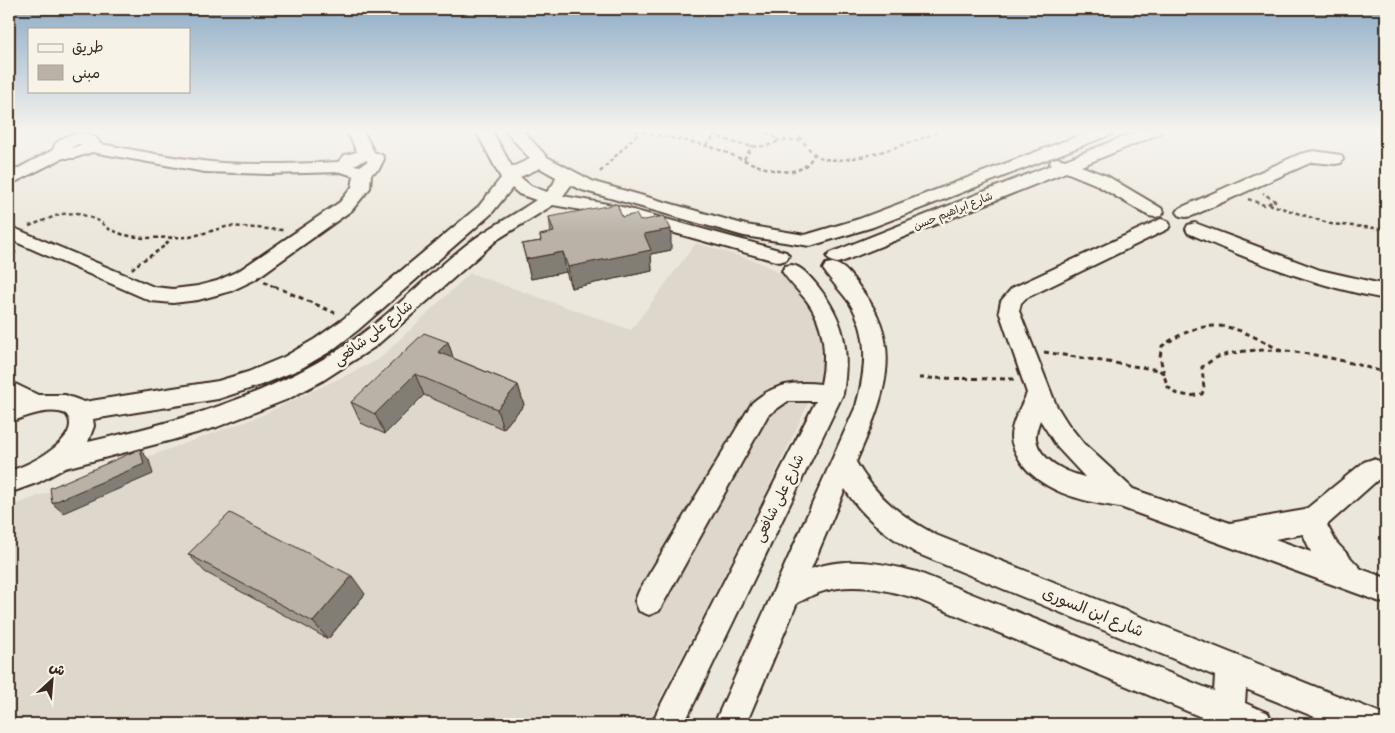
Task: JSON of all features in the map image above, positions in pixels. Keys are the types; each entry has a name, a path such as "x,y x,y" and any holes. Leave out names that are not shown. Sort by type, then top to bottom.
{"street":[{"path":"9,180 36,165"},
{"path":"198,165 268,170 355,165"},
{"path":"11,233 151,294 173,296 198,293 224,286 247,275 346,206 361,188 364,179 359,165"},
{"path":"503,165 509,176 525,190 549,199 612,210 786,264 785,245 805,240 828,245 835,263 864,308 873,331 877,355 876,380 868,406 730,724"},
{"path":"509,176 519,169 529,165"},
{"name":"شارع ابراهيم حسن","path":"548,165 588,186 744,230 805,240 866,223 1017,165"},
{"path":"1107,165 1169,214 1179,231 1195,229 1284,266 1318,277 1386,292"},
{"path":"1124,497 1094,471 1069,445 1051,418 1009,311 1010,301 1018,293 1169,214 1288,165"},
{"path":"1064,166 1101,180 1169,214 1192,215 1198,223 1195,229"},
{"name":"شارع ابراهيم حسن","path":"786,264 814,276 824,274 835,263 1064,166"},
{"name":"شارع على شافعى","path":"58,459 208,422 260,403 308,380 350,354 385,326 469,251 509,223 549,199 561,189 565,175"},
{"name":"شارع على شافعى","path":"79,412 218,390 256,378 292,363 324,345 350,325 485,210 498,195 509,176"},
{"name":"شارع على شافعى","path":"666,724 831,394 836,371 836,348 831,326 822,306 808,287 786,264"},
{"path":"1037,386 1023,436 1026,449 1035,462 1049,474 1066,483 1124,497 1386,592"},
{"path":"9,390 35,404"},
{"path":"649,602 760,408 772,397 783,392 796,390 831,394"},
{"path":"9,413 35,404 54,402 70,404 79,412 82,426 75,442 58,459 40,471 12,484"},
{"name":"شارع ابن السورى","path":"843,462 854,486 873,508 897,528 926,544 1370,724"},
{"path":"1228,535 1312,521 1372,470"},
{"path":"1312,521 1324,550 1357,581"},
{"path":"788,593 817,580 849,573 883,575 918,585 1243,718"},
{"path":"1231,668 1243,718"}],"path":[{"path":"600,172 606,165"},
{"path":"758,165 768,170 789,171 807,165"},
{"path":"1269,204 1331,224 1386,229"},
{"path":"11,233 61,214 78,214 99,220 109,229 124,235 171,238 190,237 228,226 309,232"},
{"path":"122,281 141,260 160,250 171,238"},
{"path":"247,275 335,313"},
{"path":"1286,353 1244,331 1214,324 1188,330 1162,346 1160,357 1168,386 1174,391 1190,397 1202,394 1204,389 1202,367 1206,362 1237,353 1311,354 1366,366 1386,373"},
{"path":"1024,349 1154,368 1164,375"},
{"path":"919,378 1037,386"}],"shaded area":[{"path":"696,243 759,262 791,279 813,305 827,364 762,501 647,724 9,724 9,510 14,505 258,417 378,360 470,273 631,330"}],"building":[{"path":"617,204 622,217 636,214 640,221 664,216 671,229 644,234 651,250 568,267 563,252 526,259 522,244 541,241 540,235 554,232 549,217"},
{"path":"424,333 448,342 438,352 518,385 497,409 415,374 375,414 351,402"},
{"path":"140,449 144,464 52,503 50,488"},
{"path":"230,513 352,576 313,622 188,554"}]}
